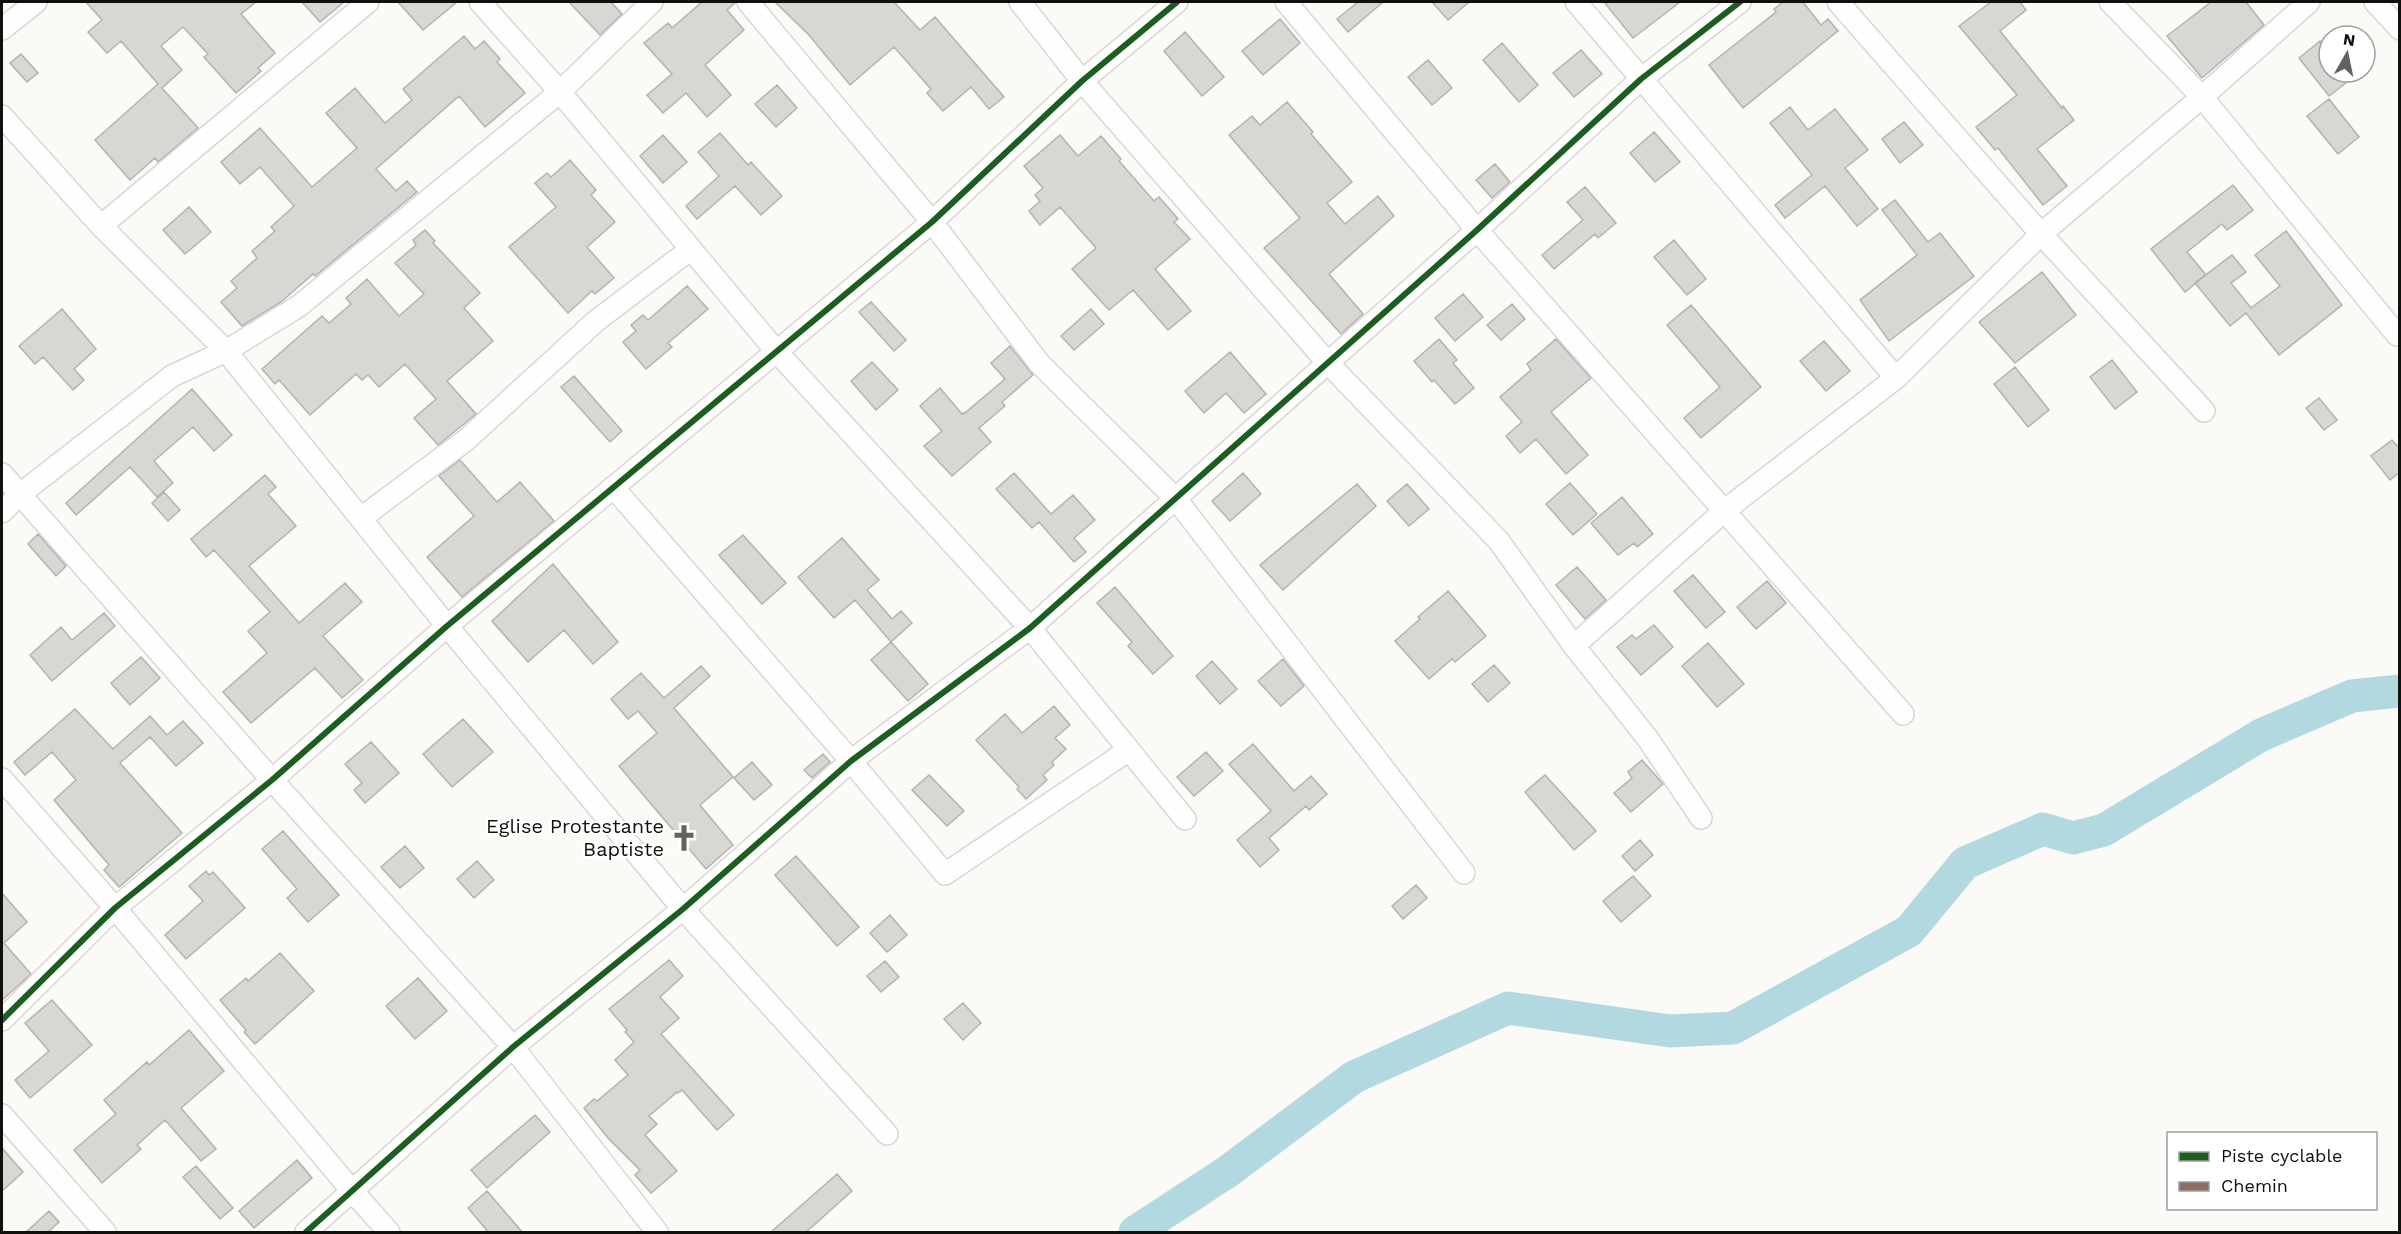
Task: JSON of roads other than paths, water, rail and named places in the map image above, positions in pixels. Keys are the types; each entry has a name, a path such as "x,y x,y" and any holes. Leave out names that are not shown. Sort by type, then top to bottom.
{"street":[{"path":"2,29 36,2"},
{"path":"101,226 368,2"},
{"path":"480,2 560,92 776,351 1030,628 1185,819"},
{"path":"2,512 19,495 172,376 226,351 299,306 560,92 652,2"},
{"path":"748,2 932,222 1039,363 1176,499 1464,873"},
{"path":"1020,2 1082,81 1327,362 1498,540 1574,646 1648,739 1701,818"},
{"path":"2,1020 115,908 272,780 447,626 932,222 1082,81 1177,2"},
{"path":"1286,2 1477,230 1903,714"},
{"path":"1576,2 1896,378"},
{"path":"306,1233 513,1047 683,909 851,761 1030,628 1477,230 1641,79 1740,2"},
{"path":"1838,2 2041,234 2204,411"},
{"path":"2110,2 2202,97 2397,335"},
{"path":"1574,646 1724,511 1896,378 2041,234 2309,2"},
{"path":"2375,2 2400,29"},
{"path":"2,116 101,226 226,351 447,626 683,909 887,1134"},
{"path":"361,518 466,440 596,321 691,249"},
{"path":"2,474 272,780 513,1047 657,1233"},
{"path":"613,487 851,761 945,874 1129,750"},
{"path":"2,779 115,908 352,1192 389,1233"},
{"path":"2,1115 105,1233"}],"waterway":[{"path":"1135,1232 1227,1172 1354,1077 1508,1008 1670,1031 1733,1028 1909,931 1965,863 2043,829 2073,838 2104,830 2261,735 2352,696 2400,691"}],"place":[{"name":"Eglise Protestante Baptiste","path":"684,838"}]}
